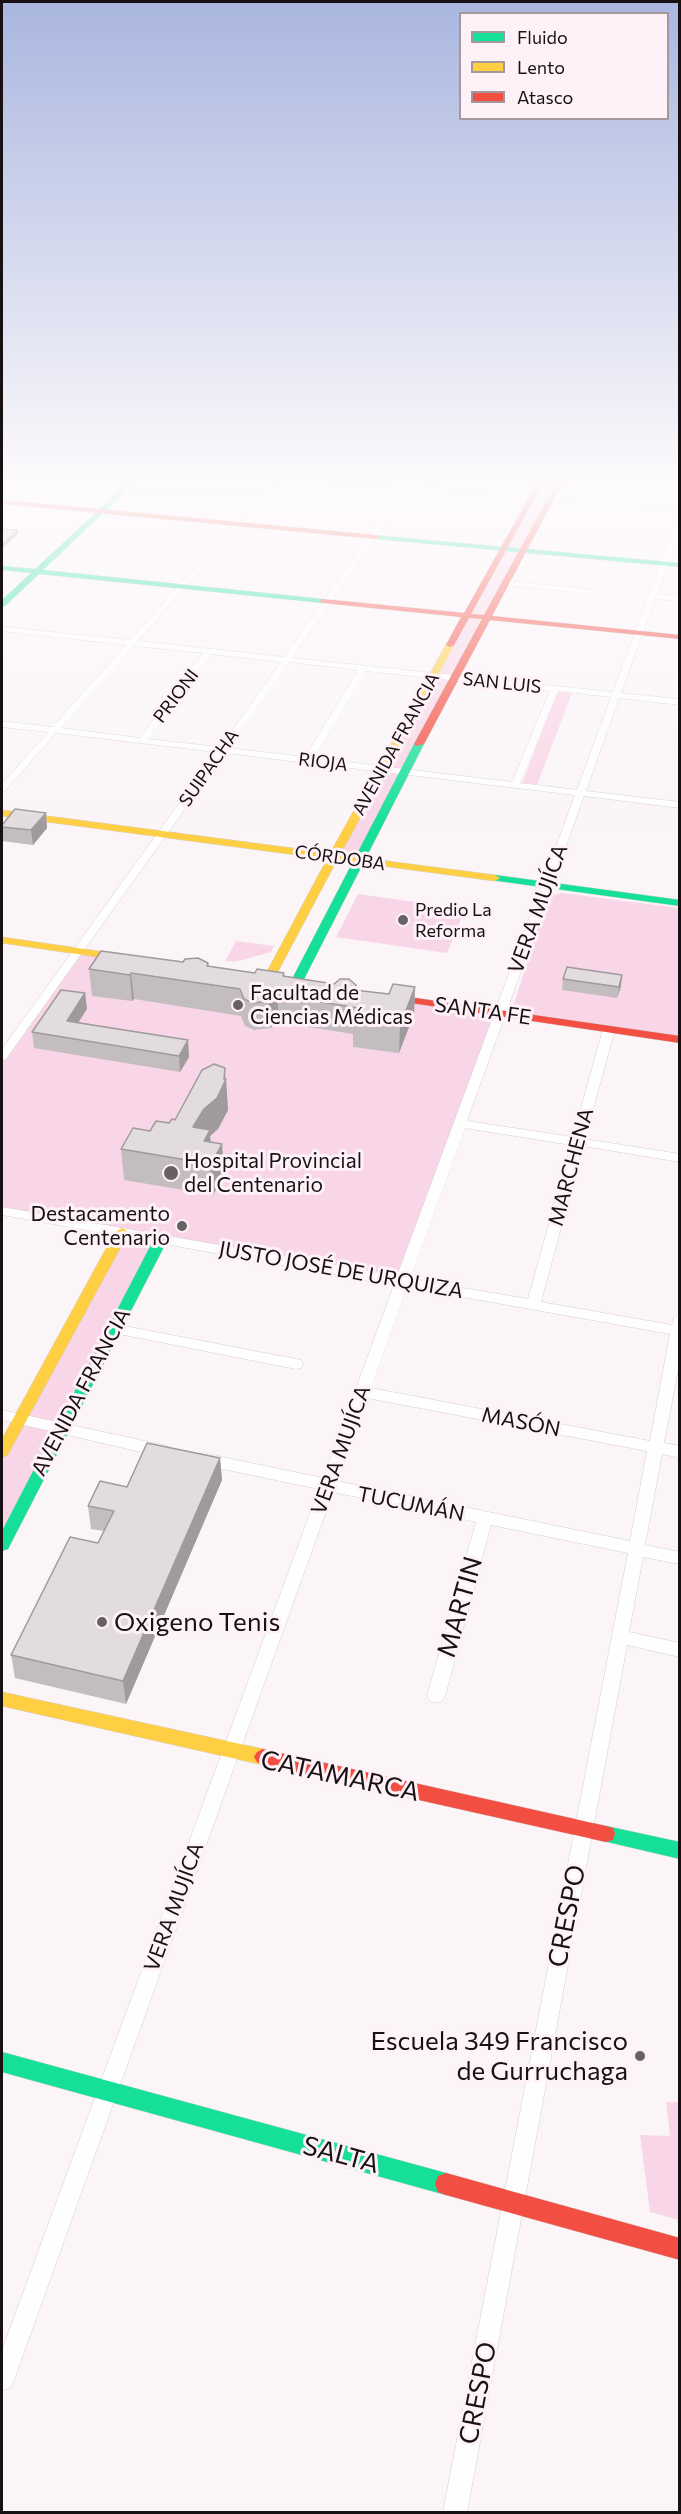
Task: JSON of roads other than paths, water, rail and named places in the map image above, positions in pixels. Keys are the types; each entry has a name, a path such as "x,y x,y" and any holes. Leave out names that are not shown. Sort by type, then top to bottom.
{"main road":[{"path":"271,595 680,637"},
{"name":"AVENIDA FRANCIA","path":"477,595 380,769 335,857 264,979 296,983 404,772 500,595"},
{"name":"CÓRDOBA","path":"2,813 680,903"},
{"path":"2,940 144,961"},
{"path":"296,983 310,985"},
{"name":"SANTA FE","path":"369,994 680,1040"},
{"name":"AVENIDA FRANCIA","path":"2,1452 122,1232"},
{"name":"AVENIDA FRANCIA","path":"2,1545 161,1239"},
{"name":"CATAMARCA","path":"2,1699 680,1851"},
{"name":"SALTA","path":"2,2062 680,2249"}],"street":[{"path":"2,789 174,595"},
{"name":"SUIPACHA","path":"2,1054 163,835 330,595"},
{"path":"652,596 680,599"},
{"name":"VERA MUJÍCA","path":"2,2380 652,596"},
{"name":"SAN LUIS","path":"2,629 680,702"},
{"name":"PRIONI","path":"142,741 209,651"},
{"path":"308,760 363,668"},
{"path":"516,785 555,689"},
{"name":"RIOJA","path":"2,724 680,805"},
{"name":"MARCHENA","path":"533,1305 609,1029"},
{"path":"459,1123 680,1158"},
{"name":"JUSTO JOSÉ DE URQUIZA","path":"2,1211 533,1305 679,1326"},
{"name":"CRESPO","path":"455,2512 679,1326"},
{"path":"114,1329 296,1364"},
{"name":"MASÓN","path":"362,1392 680,1452"},
{"name":"TUCUMÁN","path":"2,1415 327,1487 680,1558"},
{"name":"MARTIN","path":"436,1696 485,1519"},
{"path":"620,1637 680,1650"}],"place":[{"name":"Predio La Reforma","path":"403,920"},
{"name":"Facultad de Ciencias Médicas","path":"238,1005"},
{"name":"Hospital Provincial del Centenario","path":"171,1173"},
{"name":"Destacamento Centenario","path":"182,1226"},
{"name":"Oxigeno Tenis","path":"102,1622"},
{"name":"Escuela 349 Francisco de Gurruchaga","path":"640,2056"}]}
